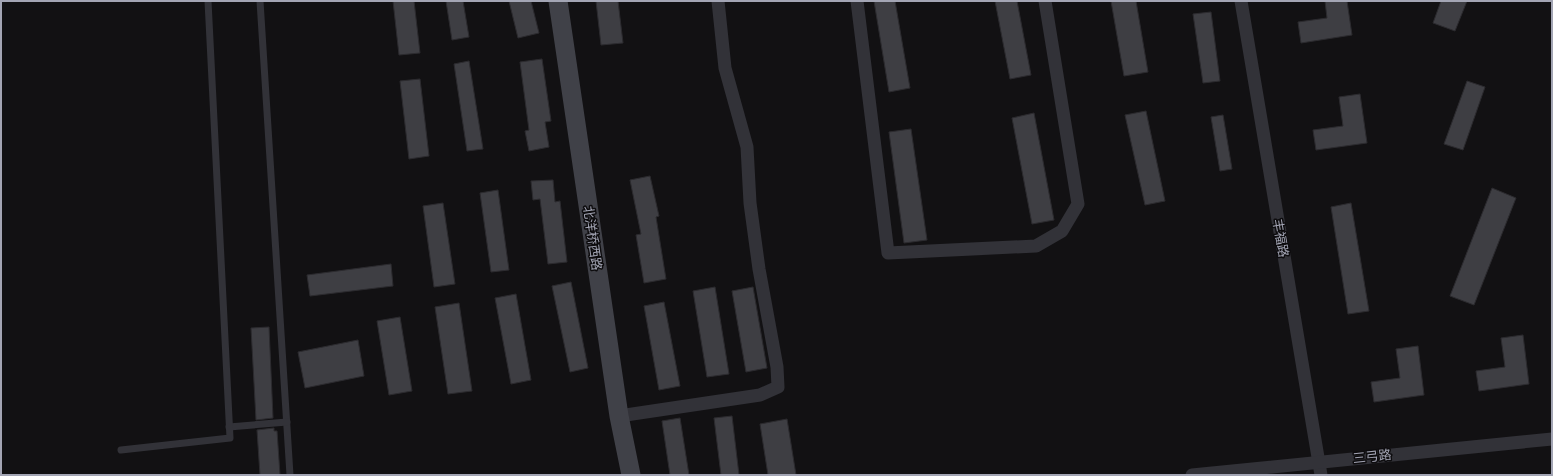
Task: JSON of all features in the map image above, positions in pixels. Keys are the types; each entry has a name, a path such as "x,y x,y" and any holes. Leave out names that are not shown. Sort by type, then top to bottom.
{"main road":[{"name":"北洋桥西路","path":"558,1 619,416 631,475"}],"street":[{"path":"619,416 760,394 778,387 750,203 747,147 725,68 718,1"},
{"path":"857,1 888,253 1036,246 1062,231 1078,204 1045,1"},
{"name":"丰福路","path":"1241,1 1321,475"},
{"name":"三弓路","path":"1192,475 1319,461 1552,439"}],"lane":[{"path":"121,450 230,438 208,1"},
{"path":"260,1 290,475"},
{"path":"229,427 287,422"}],"building":[{"path":"393,1 414,1 420,53 399,55"},
{"path":"446,1 463,1 469,37 452,40"},
{"path":"509,1 531,1 539,33 518,38"},
{"path":"596,1 618,1 623,43 601,45"},
{"path":"874,1 895,1 910,88 889,92"},
{"path":"995,1 1017,1 1031,75 1010,79"},
{"path":"1111,1 1136,1 1148,72 1124,76"},
{"path":"1325,1 1347,1 1352,35 1301,43 1298,22 1327,18"},
{"path":"1441,1 1467,1 1455,31 1433,23"},
{"path":"1211,12 1220,81 1203,83 1193,14"},
{"path":"542,59 551,121 545,122 549,147 529,151 525,131 529,130 520,62"},
{"path":"469,61 483,149 467,151 454,64"},
{"path":"420,79 429,156 409,159 400,81"},
{"path":"1467,81 1485,87 1463,150 1444,144"},
{"path":"1360,94 1367,143 1316,150 1313,130 1343,126 1339,97"},
{"path":"1146,111 1165,201 1145,205 1125,115"},
{"path":"1034,113 1054,220 1032,224 1012,118"},
{"path":"1223,115 1232,169 1220,171 1211,117"},
{"path":"911,129 927,240 904,243 889,132"},
{"path":"650,176 659,216 656,217 666,279 644,283 636,235 641,234 630,180"},
{"path":"553,180 555,202 560,201 567,262 548,264 540,199 533,200 531,181"},
{"path":"1492,188 1516,198 1474,305 1450,296"},
{"path":"498,190 509,270 491,272 480,193"},
{"path":"443,203 455,284 434,287 423,206"},
{"path":"1351,203 1369,311 1348,314 1331,207"},
{"path":"391,264 393,286 310,296 307,275"},
{"path":"571,282 588,368 570,372 552,286"},
{"path":"715,287 729,374 707,377 693,291"},
{"path":"753,287 767,368 746,372 732,291"},
{"path":"516,294 531,380 511,384 495,298"},
{"path":"664,302 680,386 659,390 644,306"},
{"path":"459,303 472,391 448,394 435,307"},
{"path":"400,317 412,391 389,395 377,321"},
{"path":"269,327 273,418 256,420 251,328"},
{"path":"1523,335 1529,384 1479,391 1476,371 1505,367 1501,338"},
{"path":"358,340 364,376 305,388 298,352"},
{"path":"1418,346 1424,395 1374,402 1371,382 1400,378 1396,349"},
{"path":"732,416 739,475 721,475 714,418"},
{"path":"680,418 689,475 670,475 662,421"},
{"path":"787,419 796,475 768,475 760,424"},
{"path":"274,428 274,431 277,431 280,475 260,475 257,430"}]}
